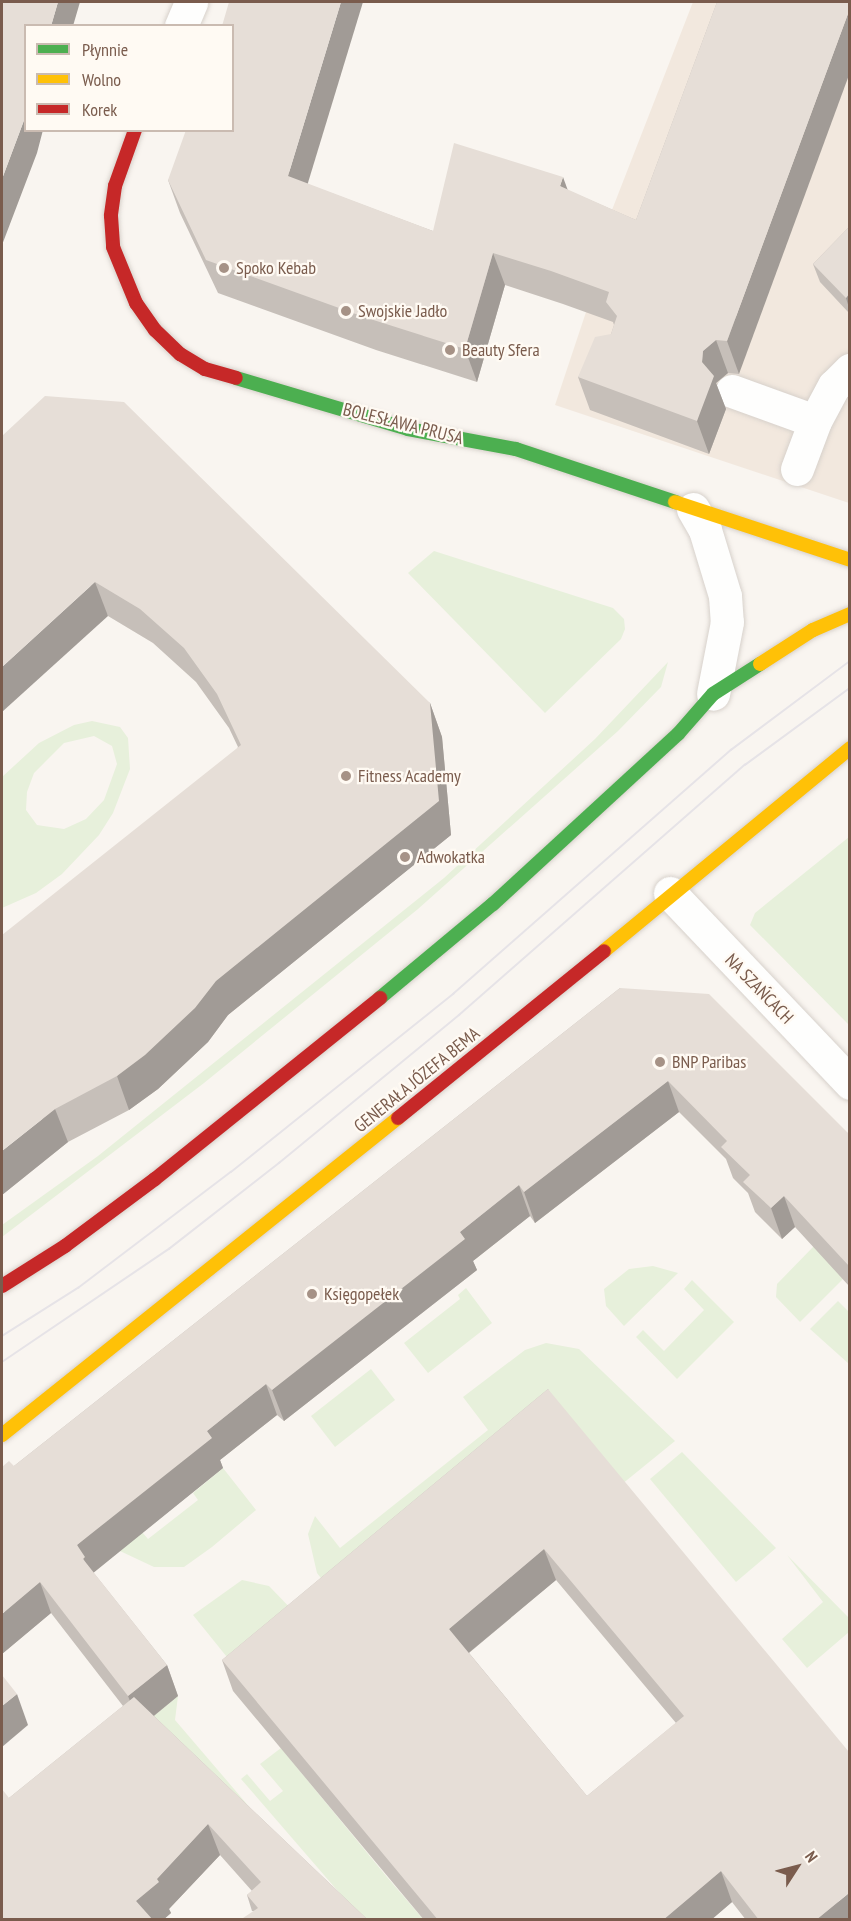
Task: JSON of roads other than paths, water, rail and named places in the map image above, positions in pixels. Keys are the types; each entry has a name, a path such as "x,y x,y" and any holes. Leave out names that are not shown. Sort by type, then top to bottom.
{"street":[{"path":"182,24 191,2"},
{"name":"BOLESŁAWA PRUSA","path":"134,132 115,186 111,216 113,247 136,303 180,354 205,369 408,429 516,449 849,560"},
{"path":"797,469 815,421 834,386 849,370"},
{"path":"732,392 815,421"},
{"path":"693,508 709,541 725,596 727,622 713,694"},
{"path":"2,1286 65,1246 146,1186 387,993 493,904 678,734 713,694 820,626 849,614"},
{"name":"GENERAŁA JÓZEFA BEMA","path":"2,1435 518,1022 670,893 849,748"},
{"name":"NA SZAŃCACH","path":"670,893 849,1083"}],"tram line":[{"path":"2,1336 78,1288 231,1172 453,994 731,750 850,661"},
{"path":"2,1362 169,1249 279,1163 459,1015 745,765 850,688"}],"place":[{"name":"Spoko Kebab","path":"224,268"},
{"name":"Swojskie Jadło","path":"346,311"},
{"name":"Beauty Sfera","path":"450,350"},
{"name":"Fitness Academy","path":"346,776"},
{"name":"Adwokatka","path":"405,857"},
{"name":"BNP Paribas","path":"660,1062"},
{"name":"Księgopełek","path":"312,1294"}]}
